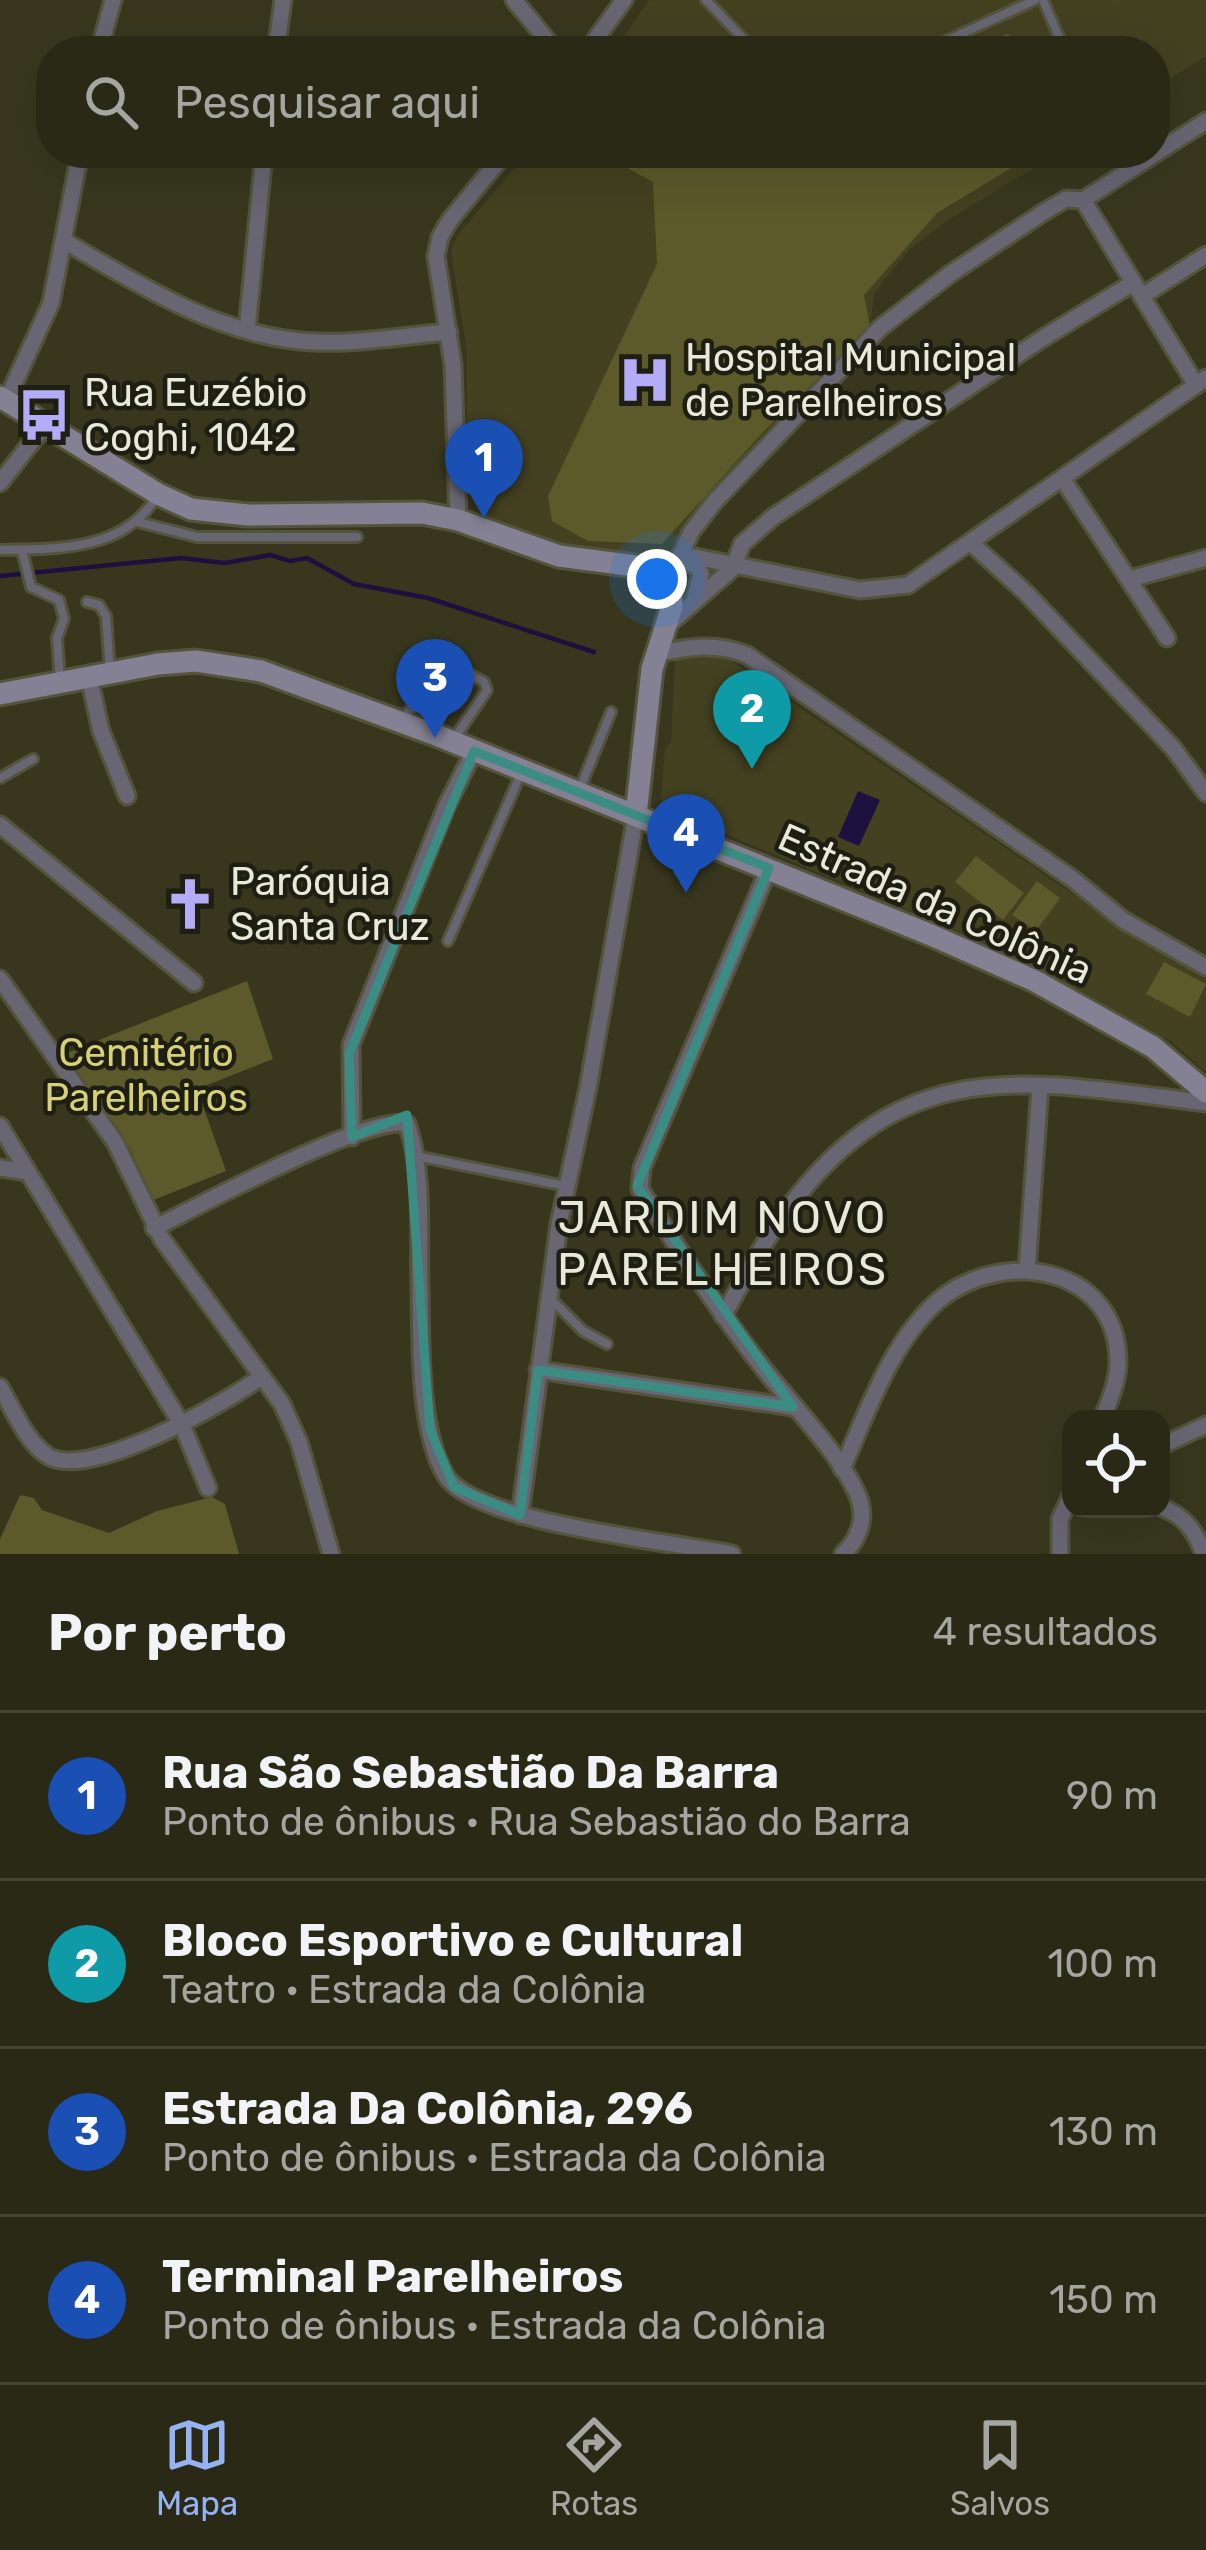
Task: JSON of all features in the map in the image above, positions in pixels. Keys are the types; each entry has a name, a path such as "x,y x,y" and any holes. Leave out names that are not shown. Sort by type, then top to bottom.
{"main road":[{"path":"4,398 158,494 191,508 224,514 409,513 458,520 560,556 644,567 659,575 671,595 670,622 656,655 636,815"},
{"name":"Estrada da Colônia","path":"0,694 158,664 225,663 261,670 636,815 766,875 1034,981 1153,1048 1206,1092"}],"street":[{"path":"103,36 112,0"},
{"path":"278,36 283,0"},
{"path":"514,0 544,36"},
{"path":"598,36 624,0"},
{"path":"1170,144 1206,121"},
{"path":"4,398 51,303 77,168"},
{"path":"247,330 262,168"},
{"path":"458,520 449,332 436,256 440,237 493,168"},
{"path":"679,559 715,501 880,328 1036,217 1066,200 1083,200 1133,168"},
{"path":"644,567 695,557 874,592 908,585 1201,382 1137,290 1083,200"},
{"path":"64,241 149,291 247,330 317,341 449,332"},
{"path":"670,622 733,568 742,544 773,517 1043,338 1206,255"},
{"path":"0,483 45,425"},
{"path":"1063,478 1167,638"},
{"path":"972,544 1197,766 1206,793"},
{"path":"1130,579 1206,558"},
{"path":"679,559 701,574 694,601"},
{"path":"656,655 716,646 747,656 880,744 992,828 1063,872 1123,920 1206,967"},
{"path":"100,675 101,731 127,796"},
{"path":"352,1137 351,1045 446,807 474,751"},
{"path":"520,1515 549,1297 636,815"},
{"path":"0,825 194,983"},
{"path":"766,875 639,1179 640,1189 723,1316 842,1468 859,1497 863,1516 852,1545 843,1554"},
{"path":"0,979 104,1124 154,1228 282,1404 299,1442 331,1554"},
{"path":"723,1316 779,1220 868,1126 900,1108 963,1087 990,1084 1206,1103"},
{"path":"1027,1269 1040,1087"},
{"path":"154,1228 352,1137 387,1123 407,1124 415,1156 423,1363 434,1449 454,1487 487,1505 520,1515 732,1554"},
{"path":"0,1126 182,1425 208,1488"},
{"path":"0,1168 28,1172"},
{"path":"842,1468 884,1376 917,1323 958,1287 990,1272 1027,1269 1070,1281 1092,1298 1107,1321 1118,1366 1105,1410"},
{"path":"538,1370 794,1407"},
{"path":"0,1387 38,1447 57,1460 92,1458 182,1425 261,1377"},
{"path":"1170,1442 1206,1426"},
{"path":"1170,1510 1195,1532 1204,1553"},
{"path":"1060,1554 1062,1515"}],"lane":[{"path":"706,0 741,36"},
{"path":"958,36 1039,0 1057,36"},
{"path":"0,550 100,541 138,522 158,494"},
{"path":"138,522 197,537 357,537"},
{"path":"22,550 27,581 36,591 59,600 64,619 57,638 61,682"},
{"path":"87,602 99,604 106,616 100,675"},
{"path":"401,722 450,663 484,682 487,690 453,742"},
{"path":"578,792 611,712"},
{"path":"0,778 33,759"},
{"path":"448,941 523,770"},
{"path":"415,1156 568,1186"},
{"path":"549,1297 583,1331 607,1344"}],"highlighted area":[{"path":"474,751 769,868 637,1186 793,1407 538,1370 520,1515 454,1487 430,1430 407,1115 352,1137 349,1054"}],"shaded area":[{"path":"649,0 1206,0 1206,56 1170,79 1170,36 624,36"},
{"name":"Hospital Municipal de Parelheiros","path":"514,168 1033,168 909,250 874,293 870,327 676,553 582,556 482,518 471,499 467,477 467,352 451,251 458,235"},
{"path":"728,659 1139,939 1206,971 1206,1072 1171,1041 1054,976 942,924 660,807 665,749 671,743 675,660"},
{"path":"858,791 880,800 859,846 838,837"}],"green space":[{"path":"627,168 1011,168 937,213 864,295 870,327 764,431 662,544 588,541 552,521 548,496 657,264 653,182"},
{"path":"976,856 1024,893 1003,920 955,882"},
{"path":"1037,881 1060,898 1036,931 1012,915"},
{"path":"1164,962 1206,984 1190,1017 1146,994"},
{"name":"Cemitério Parelheiros","path":"247,981 273,1059 197,1089 226,1171 151,1201 131,1150 64,1054"},
{"path":"20,1495 34,1498 42,1510 109,1533 157,1511 212,1497 225,1504 239,1554 0,1554 0,1539"}],"waterway":[{"path":"0,576 181,558 225,563 270,555 290,561 307,558 354,584 428,598 594,652"}],"place":[{"name":"Hospital Municipal de Parelheiros","path":"645,380"},
{"name":"Rua Euzébio Coghi, 1042","path":"44,415"},
{"name":"Rua São Sebastião Da Barra","path":"484,518"},
{"name":"Estrada Da Colônia, 296","path":"435,738"},
{"name":"Bloco Esportivo e Cultural","path":"752,769"},
{"name":"Terminal Parelheiros","path":"686,893"},
{"name":"Paróquia Santa Cruz","path":"190,904"}],"district":[{"name":"JARDIM NOVO PARELHEIROS","path":"723,1243"}]}
